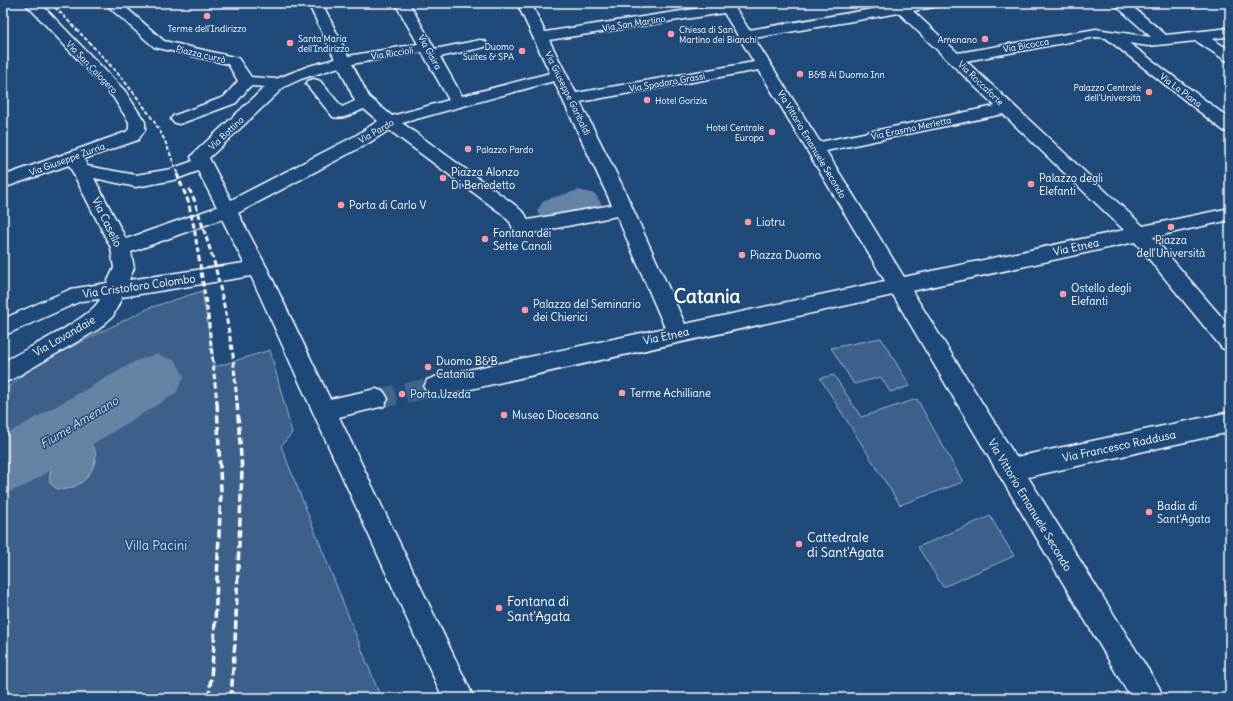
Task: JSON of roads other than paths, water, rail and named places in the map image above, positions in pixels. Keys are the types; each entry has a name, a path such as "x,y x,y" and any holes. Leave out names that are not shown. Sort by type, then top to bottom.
{"street":[{"name":"Via San Calogero","path":"32,3 119,94 137,122 137,130 132,136"},
{"path":"315,3 347,58 362,98 389,122 508,209 518,218 522,228 624,209 678,333"},
{"name":"Via Gisira","path":"402,3 458,102"},
{"name":"Via Giuseppe Garibaldi","path":"524,3 624,209"},
{"path":"745,35 933,3"},
{"path":"1120,3 1164,41"},
{"name":"Via San Martino","path":"540,37 727,6"},
{"name":"Via Vittorio Emanuele Secondo","path":"727,6 815,148 1148,698"},
{"name":"Piazza currò","path":"122,8 159,44 233,61 246,81"},
{"name":"Via Roccaforte","path":"902,8 1139,234 1227,338"},
{"path":"1101,33 1148,42 1180,40 1230,32"},
{"name":"Via Bicocca","path":"955,58 1101,33"},
{"name":"Via La Piana","path":"1101,33 1134,54 1229,126"},
{"path":"1200,37 1230,57"},
{"name":"Via Riccioli","path":"278,84 347,58 429,51 480,44"},
{"name":"Via Spadaro Grassi","path":"571,99 764,65"},
{"name":"Via Pardo","path":"121,248 228,210 361,140 389,122 559,75"},
{"path":"179,119 230,100 246,81 278,84"},
{"name":"Via Bottino","path":"278,84 200,157 257,268 459,698"},
{"path":"314,84 339,114 366,102"},
{"name":"Via Erasmo Merletta","path":"815,148 1008,108"},
{"name":"Via Giuseppe Zurria","path":"3,182 77,164 132,136"},
{"path":"77,164 116,178 140,181 174,174 204,163"},
{"name":"Via Casello","path":"77,164 121,248 124,268 116,290"},
{"name":"Via Etnea","path":"435,387 1230,214"},
{"name":"Via Cristoforo Colombo","path":"3,328 78,294 116,290 257,268"},
{"name":"Via Lavandaie","path":"3,373 91,322 106,310 116,290"},
{"path":"324,410 376,399"},
{"name":"Via Francesco Raddusa","path":"1009,470 1230,422"}],"waterway":[{"name":"Fiume Amenano","path":"560,211 579,205"},
{"name":"Fiume Amenano","path":"3,467 156,377"}],"tunnel":[{"path":"376,399 435,387"}],"railway":[{"path":"51,3 96,49 139,99 162,135 178,175"},
{"path":"177,174 188,201 194,227 208,315 217,403"},
{"path":"189,189 194,199 215,265 233,355 237,403"},
{"path":"209,698 214,645 221,491 217,402"},
{"path":"231,698 235,642 242,471 237,402"}],"place":[{"name":"Terme dell'Indirizzo","path":"207,16"},
{"name":"Chiesa di San Martino dei Bianchi","path":"671,34"},
{"name":"Amenano","path":"985,39"},
{"name":"Santa Maria dell'Indirizzo","path":"290,43"},
{"name":"Duomo Suites & SPA","path":"522,51"},
{"name":"B&B Al Duomo Inn","path":"800,74"},
{"name":"Palazzo Centrale dell'Università","path":"1149,92"},
{"name":"Hotel Gorizia","path":"647,100"},
{"name":"Hotel Centrale Europa","path":"772,132"},
{"name":"Palazzo Pardo","path":"468,149"},
{"name":"Piazza Alonzo Di Benedetto","path":"443,178"},
{"name":"Palazzo degli Elefanti","path":"1031,184"},
{"name":"Porta di Carlo V","path":"341,205"},
{"name":"Liotru","path":"748,222"},
{"name":"Piazza dell'Università","path":"1171,227"},
{"name":"Fontana dei Sette Canali","path":"485,239"},
{"name":"Piazza Duomo","path":"742,255"},
{"name":"Ostello degli Elefanti","path":"1063,294"},
{"name":"Palazzo del Seminario dei Chierici","path":"525,310"},
{"name":"Duomo B&B Catania","path":"428,367"},
{"name":"Terme Achilliane","path":"622,393"},
{"name":"Porta Uzeda","path":"402,394"},
{"name":"Museo Diocesano","path":"504,415"},
{"name":"Badia di Sant'Agata","path":"1149,512"},
{"name":"Cattedrale di Sant'Agata","path":"799,544"},
{"name":"Fontana di Sant'Agata","path":"499,608"}],"district":[{"name":"Catania","path":"707,296"}],"park label":[{"name":"Villa Pacini","path":"156,545"}]}
